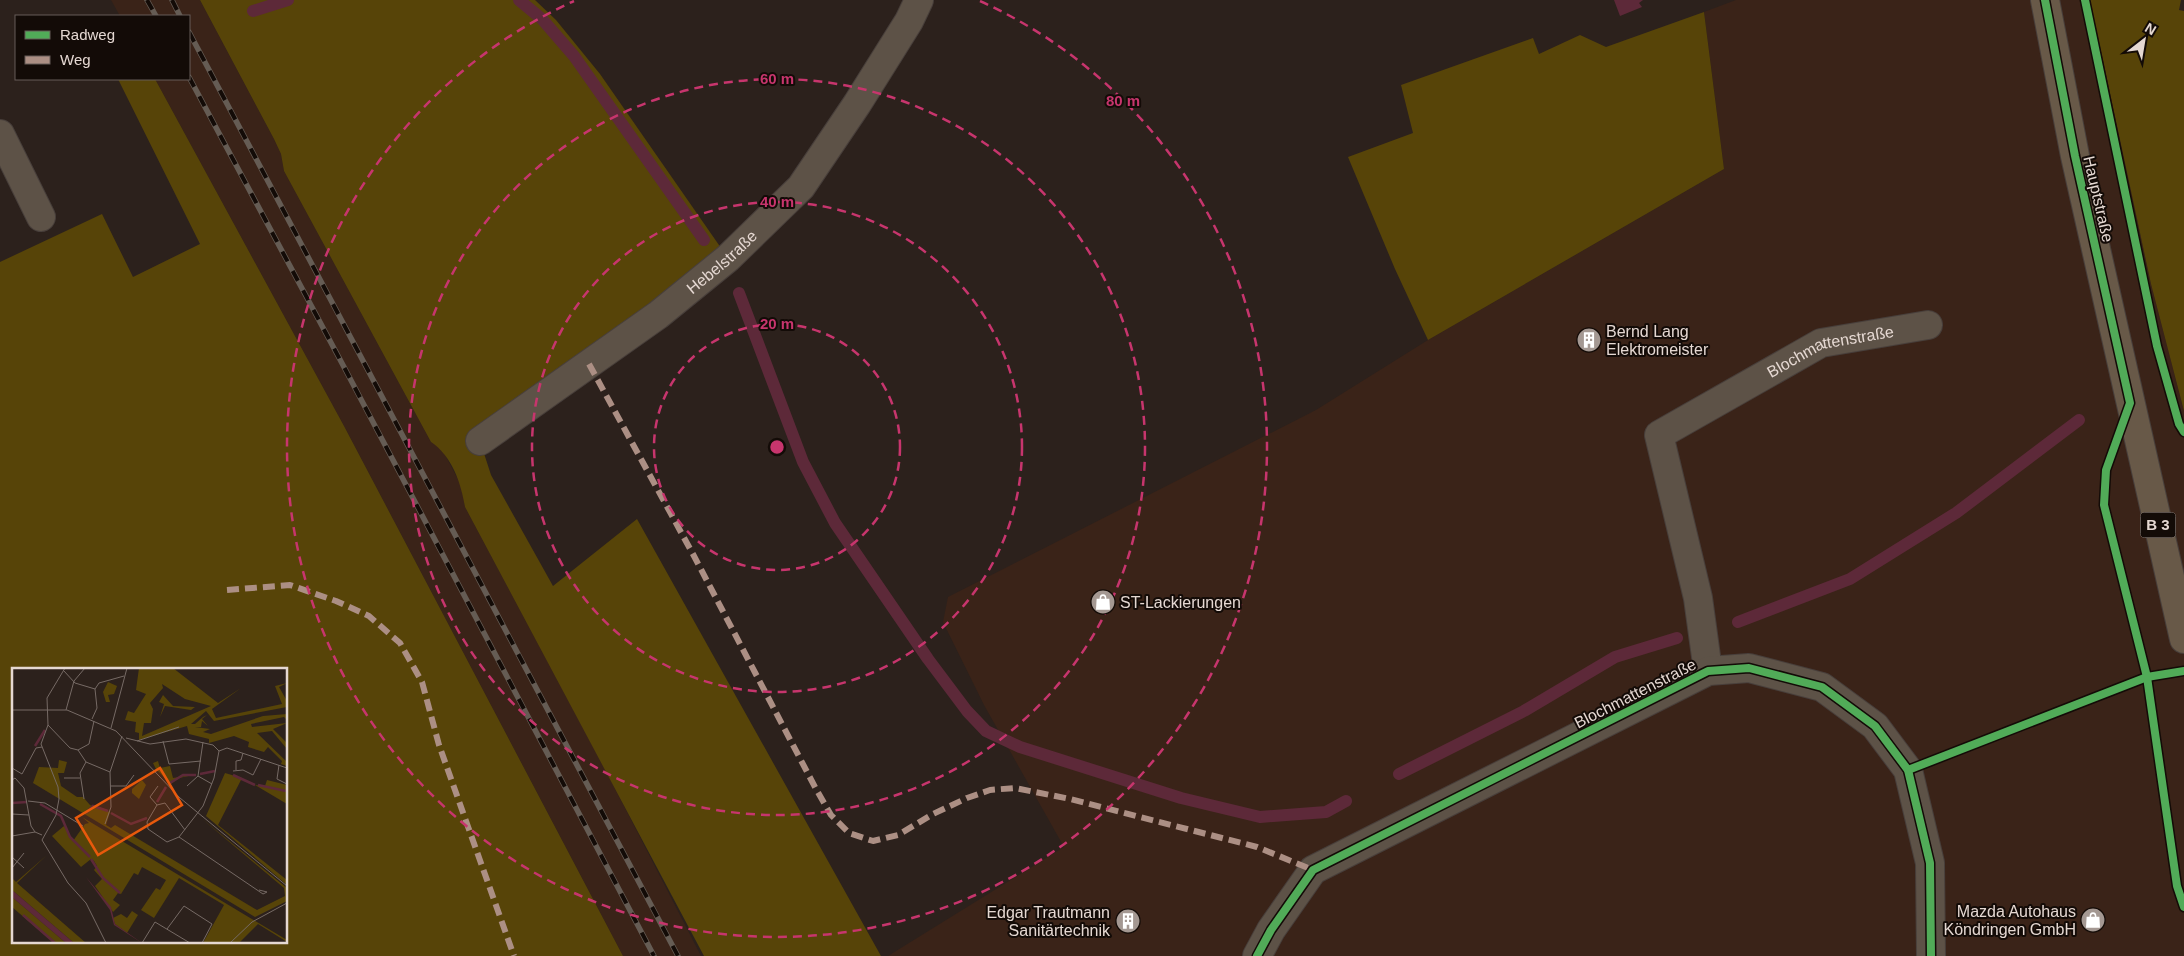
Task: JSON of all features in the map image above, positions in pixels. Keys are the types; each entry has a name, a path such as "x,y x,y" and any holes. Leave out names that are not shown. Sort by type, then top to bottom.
{"main road":[{"name":"Hauptstraße","path":"2045,0 2075,156 2184,639"}],"street":[{"name":"Hebelstraße","path":"480,441 658,315 728,258 801,188 857,104 909,21 919,0"},
{"path":"0,134 41,217"},
{"name":"Blochmattenstraße","path":"1708,671 1698,598 1659,435 1821,343 1928,325"},
{"name":"Blochmattenstraße","path":"1257,956 1271,930 1313,870 1708,671 1748,668 1822,687 1875,726 1908,770 1930,863 1931,956"}],"shaded area":[{"path":"111,0 200,0 274,139 281,154 284,171 431,442 442,449 461,485 465,507 607,773 701,956 623,956 344,426 156,80 190,80 190,15 119,15"},
{"path":"200,0 535,0 556,20 600,74 728,258 480,441 491,475 553,586 637,519 881,956 704,956 465,507 458,480 450,462 431,442 284,171 281,154 274,139"},
{"path":"1614,0 1643,0 1639,3 1642,7 1620,16"},
{"path":"1736,0 2090,0 2151,284 2184,411 2184,956 888,956 1064,847 984,705 943,622 948,597 1316,410 1428,340 1724,169 1704,12"},
{"path":"2090,0 2181,0 2179,10 2184,11 2184,411 2151,284"},
{"path":"1704,12 1724,169 1428,340 1395,269 1348,157 1413,133 1401,85 1533,38 1539,54 1580,35 1606,47"},
{"path":"118,80 156,80 344,426 623,956 0,956 0,262 102,214 133,277 200,244"}],"waterway":[{"path":"253,11 288,0"},
{"path":"519,0 542,19 574,56 704,240"},
{"path":"739,293 803,462 835,523 928,659 967,711 986,731 1020,747 1181,798 1260,817 1326,812 1346,801"},
{"path":"1738,622 1850,579 1956,513 2079,420"},
{"path":"1399,774 1524,711 1615,657 1677,638"}],"railway":[{"path":"147,0 155,15"},
{"path":"172,0 180,15"},
{"path":"190,34 678,956"},
{"path":"190,79 654,956"}],"marked path":[{"path":"589,364 694,556 816,789 831,815 849,833 873,841 898,835 933,814 967,798 990,790 1015,788 1070,799 1257,847 1313,870"},
{"path":"227,590 290,585 336,601 369,616 400,643 422,682 439,745 514,956"}],"cycle path":[{"path":"2045,0 2075,156 2130,403 2106,470 2104,505 2147,677 2177,886 2184,907"},
{"path":"2085,0 2157,346 2179,424 2184,432"},
{"path":"1257,956 1271,930 1313,870 1708,671 1749,668 1822,687 1875,726 1908,770 1930,863 1931,956"},
{"path":"1908,770 2147,677 2184,671"}],"place":[{"name":"Bernd Lang Elektromeister","path":"1589,340"},
{"name":"ST-Lackierungen","path":"1103,602"},
{"name":"Mazda Autohaus Köndringen GmbH","path":"2093,920"},
{"name":"Edgar Trautmann Sanitärtechnik","path":"1128,921"}]}
